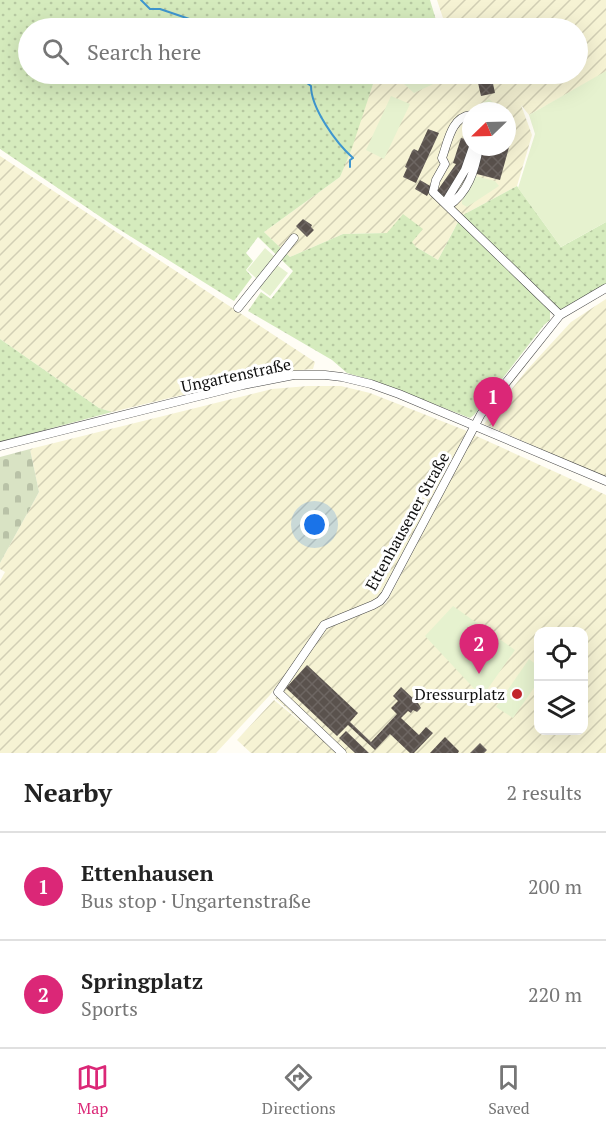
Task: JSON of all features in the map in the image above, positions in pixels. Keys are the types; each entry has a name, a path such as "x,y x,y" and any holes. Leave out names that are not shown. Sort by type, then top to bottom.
{"street":[{"path":"448,116 456,123"},
{"path":"462,116 456,123 442,158 445,164 436,180 433,192 560,315 606,288"},
{"path":"446,205 470,156"},
{"path":"446,205 462,195 471,176 477,156"},
{"path":"238,308 294,238"},
{"name":"Ettenhausener Straße","path":"342,753 278,692 324,625 380,602 475,425 508,379 560,315"},
{"name":"Ungartenstraße","path":"0,446 243,385 294,375 325,375 371,384 606,481"}],"shaded area":[{"path":"437,0 606,0 606,72 588,82 588,18 443,18"},
{"path":"373,84 585,84 529,115 521,105 532,135 517,186 461,216 438,260 412,243 387,233 343,234 290,257 264,232 340,177"},
{"path":"0,156 315,362 313,369 277,372 112,412 99,408 0,339"},
{"path":"606,299 606,478 484,424 526,371 571,322"},
{"path":"341,386 370,393 467,431 378,600 323,624 270,695 216,753 0,753 0,581 5,572 0,569 0,563 39,492 30,449 272,389"},
{"path":"474,435 606,495 606,753 251,753 237,740 274,700 314,733 275,698 324,627 386,603"}],"green space":[{"path":"0,0 430,0 435,18 18,18 18,84 373,84 340,177 264,232 290,257 343,234 387,233 403,214 423,229 412,242 416,247 438,260 458,222 550,308 550,320 470,418 347,373 332,360 248,311 261,292 271,299 293,271 258,237 246,253 253,261 246,270 252,277 234,301 117,228 0,149"},
{"path":"606,71 606,222 561,247 518,188 535,134 529,115 583,84 588,84 588,81"},
{"path":"404,84 433,84 414,93"},
{"path":"391,96 410,104 384,159 366,150"},
{"path":"475,176 495,181 499,186 467,207 462,204 462,200"},
{"path":"517,186 561,247 606,222 606,286 567,308 559,309 461,216"},
{"path":"265,248 275,257 257,279 247,270"},
{"path":"277,265 288,273 270,296 259,288"},
{"path":"0,339 99,408 112,412 0,442"},
{"path":"30,449 39,492 0,563 0,457"},
{"path":"453,606 515,650 482,697 425,636"},
{"name":"Dressurplatz","path":"529,659 534,663 534,688 513,718 496,707"}],"building":[{"path":"478,84 493,84 495,93 481,96"},
{"path":"428,129 439,133 416,183 403,177 407,168 405,167 412,151 414,149 418,151"},
{"path":"462,138 462,156 467,156 462,170 445,197 437,191 456,164 453,163"},
{"path":"478,156 507,156 500,180 473,173"},
{"path":"420,180 432,187 427,196 415,189"},
{"path":"303,219 312,225 314,230 307,237 296,226"},
{"path":"307,665 358,713 350,722 371,742 397,714 391,708 398,701 393,696 401,687 421,708 417,712 408,711 401,718 419,735 426,727 433,733 414,753 410,753 390,734 375,750 348,725 337,736 286,688"},
{"path":"346,731 369,753 355,753 339,738"},
{"path":"445,737 459,751 458,753 430,753"},
{"path":"480,743 487,750 484,753 470,753"}],"waterway":[{"path":"141,0 150,9 160,9 187,18"},
{"path":"308,84 326,125 339,144 353,158 350,160 350,167"}],"place":[{"name":"Ettenhausen","path":"493,427"},
{"name":"Springplatz","path":"479,674"},
{"name":"Dressurplatz","path":"517,694"}]}
